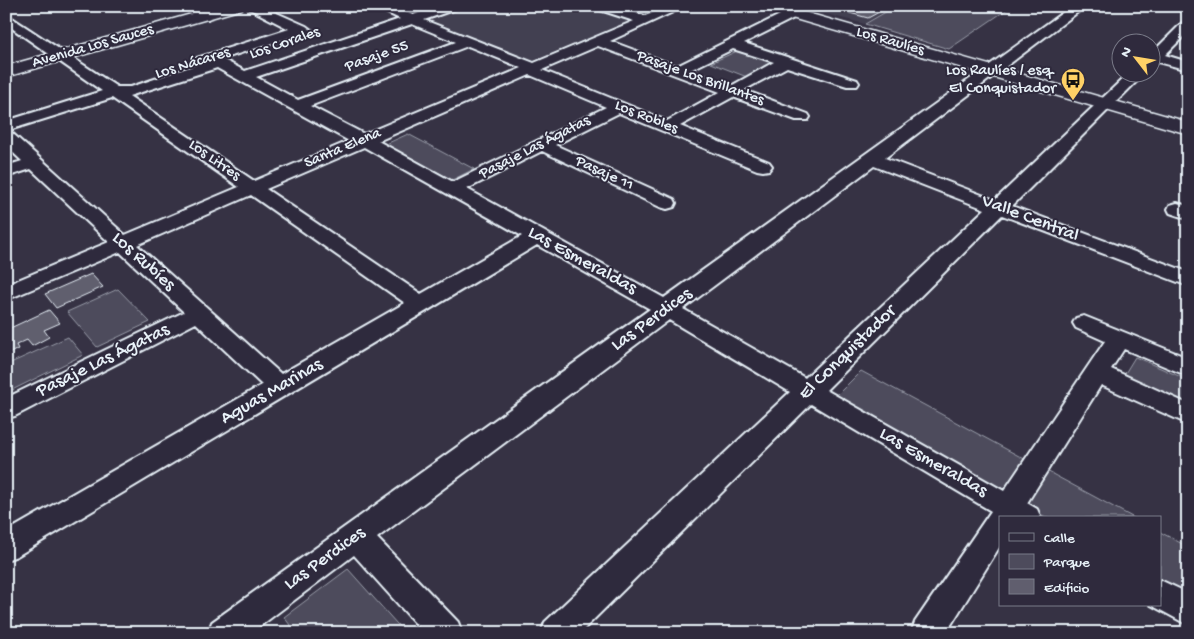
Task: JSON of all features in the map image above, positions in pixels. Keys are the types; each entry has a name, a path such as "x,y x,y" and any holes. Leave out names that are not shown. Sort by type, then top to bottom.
{"street":[{"path":"185,6 204,16"},
{"name":"Avenida Los Sauces","path":"6,72 238,6"},
{"path":"250,6 336,45"},
{"name":"Los Robles","path":"378,6 763,166"},
{"name":"Los Corales","path":"243,76 452,6"},
{"path":"601,6 646,21"},
{"name":"Santa Elena","path":"6,292 680,6"},
{"name":"Los Raulíes","path":"766,6 1188,128"},
{"name":"Las Perdices","path":"224,633 1080,6"},
{"path":"678,71 792,14"},
{"name":"Los Litres","path":"6,18 421,304"},
{"path":"1162,50 1188,25"},
{"name":"Los Nácares","path":"6,126 115,92 132,91 301,30"},
{"name":"Pasaje Los Brillantes","path":"598,41 802,117"},
{"name":"Pasaje 55","path":"297,106 468,42"},
{"path":"732,44 852,83"},
{"name":"Las Esmeraldas","path":"214,61 352,136 365,140 667,309 808,391 1010,516"},
{"path":"1162,61 1188,66"},
{"path":"667,127 785,62"},
{"name":"El Conquistador","path":"557,633 1129,82"},
{"name":"Pasaje Las Ágatas","path":"453,190 618,107"},
{"name":"Los Rubíes","path":"6,137 280,387"},
{"name":"Pasaje 11","path":"542,145 667,203"},
{"name":"Valle Central","path":"872,159 1188,280"},
{"path":"6,172 34,162"},
{"name":"Aguas Marinas","path":"6,547 537,236"},
{"name":"Pasaje Las Ágatas","path":"6,409 199,313"},
{"path":"1084,323 1188,368"},
{"path":"1010,516 1120,338"},
{"path":"1097,373 1188,415"},
{"path":"927,633 999,532"},
{"path":"355,536 446,633"},
{"path":"1162,595 1188,610"}],"shaded area":[{"path":"460,6 592,6 632,20 532,61 425,18"},
{"path":"806,6 896,6 865,24 803,8"}],"green space":[{"path":"896,6 1012,6 949,49 865,24"},
{"path":"737,51 773,63 747,77 711,63"},
{"path":"408,134 474,169 452,180 386,144"},
{"path":"118,289 150,322 97,347 67,312"},
{"path":"68,337 83,355 6,393 6,365"},
{"path":"1135,357 1188,380 1188,404 1124,375"},
{"path":"861,371 1130,516 1042,516 834,398"},
{"path":"1162,533 1188,547 1188,599 1162,584"},
{"path":"348,569 405,633 296,633 284,617"}],"building":[{"path":"824,6 845,6 857,9 859,8 852,6 890,6 868,18"},
{"path":"91,274 103,287 56,308 45,294"},
{"path":"49,310 60,323 44,330 49,337 32,346 27,340 16,345 18,349 6,355 6,330"}],"place":[{"name":"Los Raulíes / esq. El Conquistador","path":"1073,101"}]}
